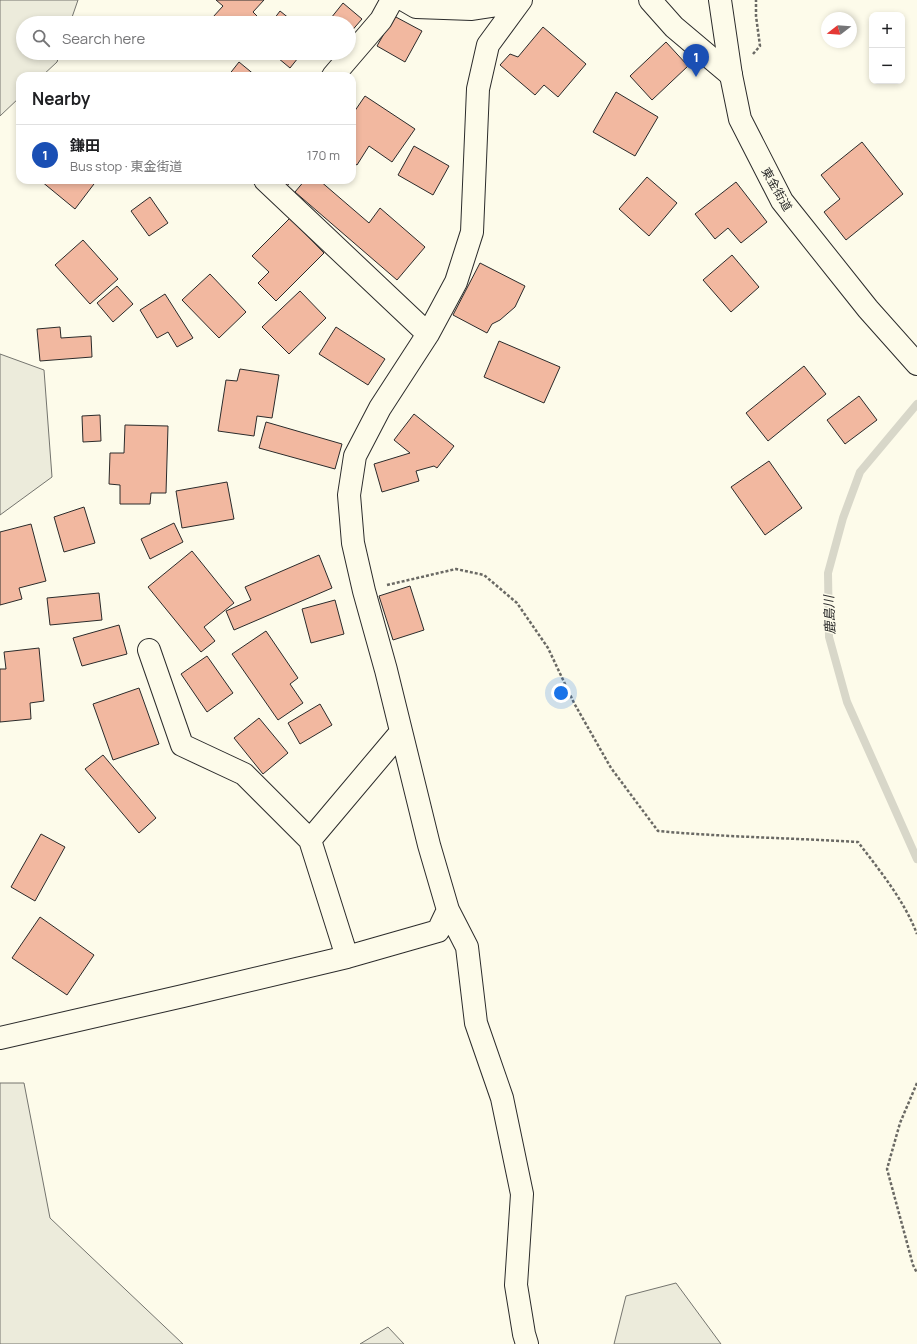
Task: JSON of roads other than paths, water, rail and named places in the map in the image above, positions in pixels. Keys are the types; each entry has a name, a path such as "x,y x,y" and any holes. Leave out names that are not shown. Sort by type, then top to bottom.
{"main road":[{"path":"356,49 381,20 392,0"},
{"path":"404,0 416,7 472,9 519,1"},
{"path":"650,0 674,27 731,75"},
{"name":"東金街道","path":"720,0 731,75 740,118 782,201 868,309 917,364"},
{"path":"519,1 488,45 478,89 472,232 456,282 428,334 380,408 355,456 349,495 353,543 364,591 402,732 429,846 448,910 467,948 476,1023 502,1098 522,1194 516,1285 527,1344"},
{"path":"336,72 347,60"},
{"path":"269,184 428,334"},
{"path":"149,650 182,744 244,774 310,840 347,957"},
{"path":"310,840 402,732"},
{"path":"0,1038 347,957 438,931 448,910"}],"waterway":[{"name":"鹿島川","path":"917,404 860,472 843,518 828,573 829,637 847,702 917,859"}],"place":[{"name":"鎌田","path":"696,77"}]}
